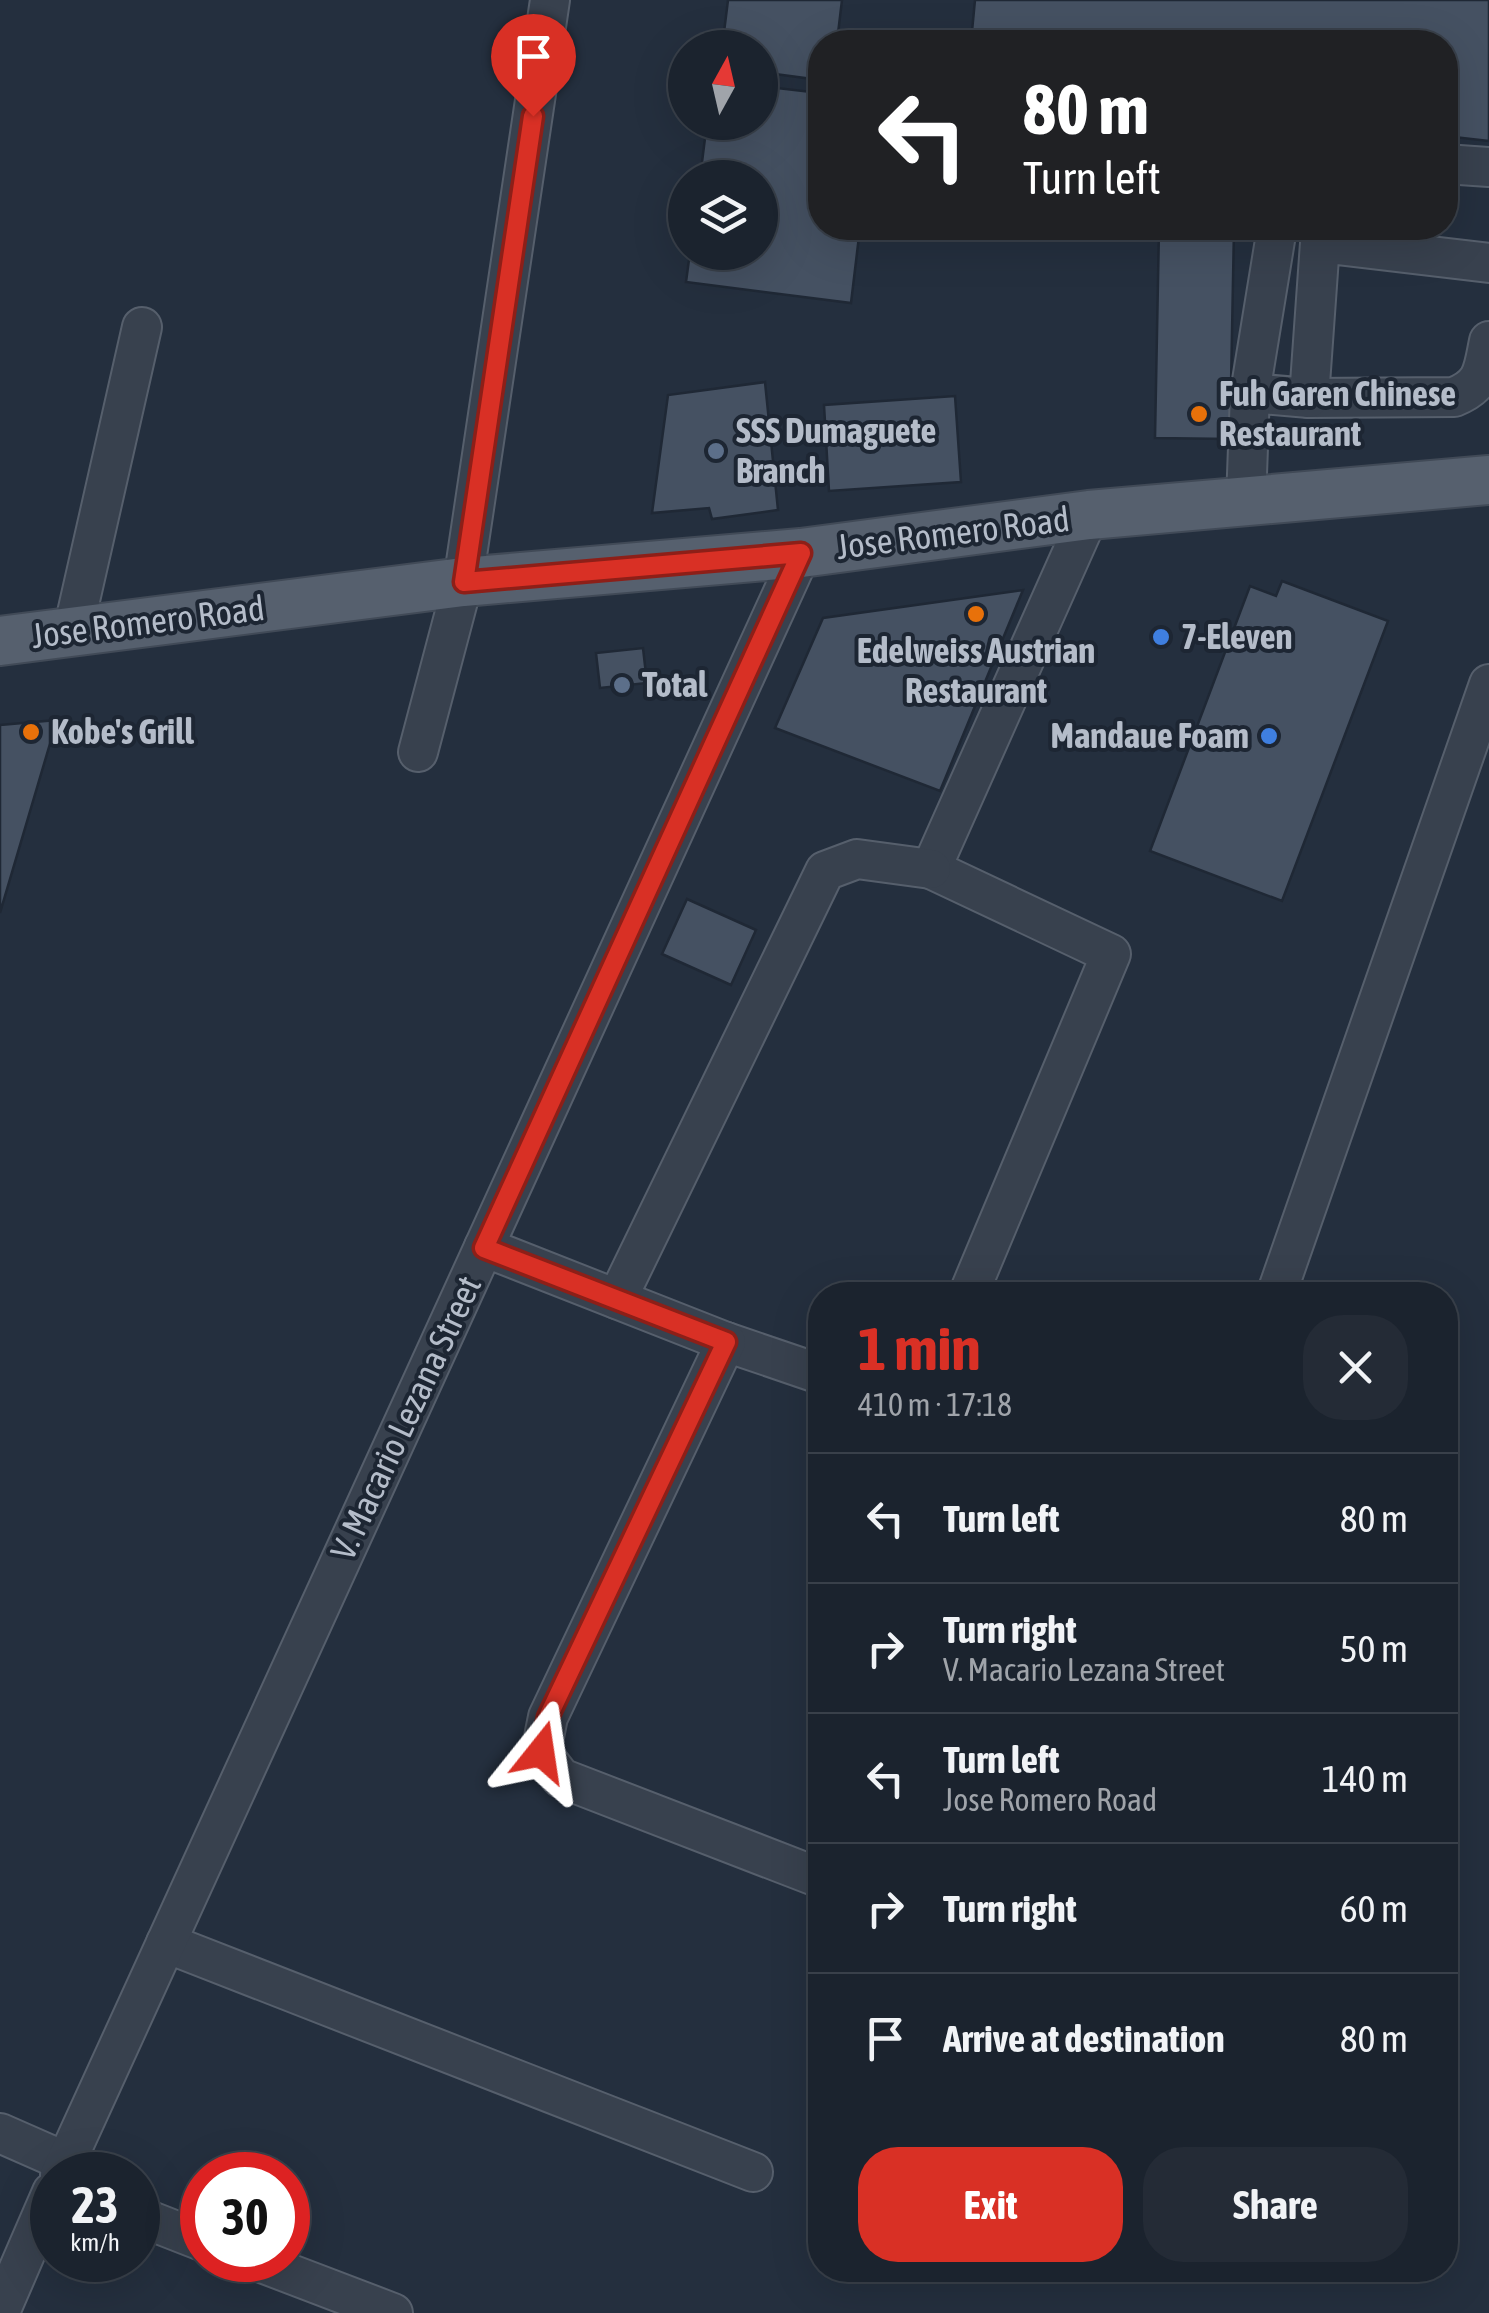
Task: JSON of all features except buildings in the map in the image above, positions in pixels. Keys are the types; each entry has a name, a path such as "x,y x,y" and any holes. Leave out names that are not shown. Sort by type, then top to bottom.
{"main road":[{"name":"Jose Romero Road","path":"0,640 464,582 801,553 1089,516 1489,480"}],"street":[{"path":"418,752 464,582 550,0"},
{"path":"1458,165 1489,167"},
{"path":"1246,500 1250,393 1275,240"},
{"path":"1309,398 1320,242 1489,263"},
{"path":"74,631 142,327"},
{"path":"1250,393 1309,398 1454,398 1472,390 1482,374 1489,341"},
{"path":"930,870 1089,516"},
{"name":"V. Macario Lezana Street","path":"71,2152 801,553"},
{"path":"1281,1282 1489,684"},
{"path":"617,1299 825,871 857,859 930,870 1111,954 973,1282"},
{"path":"484,1248 808,1370"},
{"path":"726,1342 548,1717 541,1752 560,1778 808,1873"},
{"path":"166,1943 752,2172"},
{"path":"0,2133 30,2154"},
{"name":"V. Macario Lezana Street","path":"0,2312 30,2244"},
{"path":"310,2281 393,2313"}],"place":[{"name":"Fuh Garen Chinese Restaurant","path":"1199,414"},
{"name":"SSS Dumaguete Branch","path":"716,451"},
{"name":"Edelweiss Austrian Restaurant","path":"976,614"},
{"name":"7-Eleven","path":"1161,637"},
{"name":"Total","path":"622,685"},
{"name":"Kobe's Grill","path":"31,732"},
{"name":"Mandaue Foam","path":"1269,736"}],"route":[{"path":"533,116 464,582 801,553 484,1248 726,1342 548,1717 541,1752"}]}
